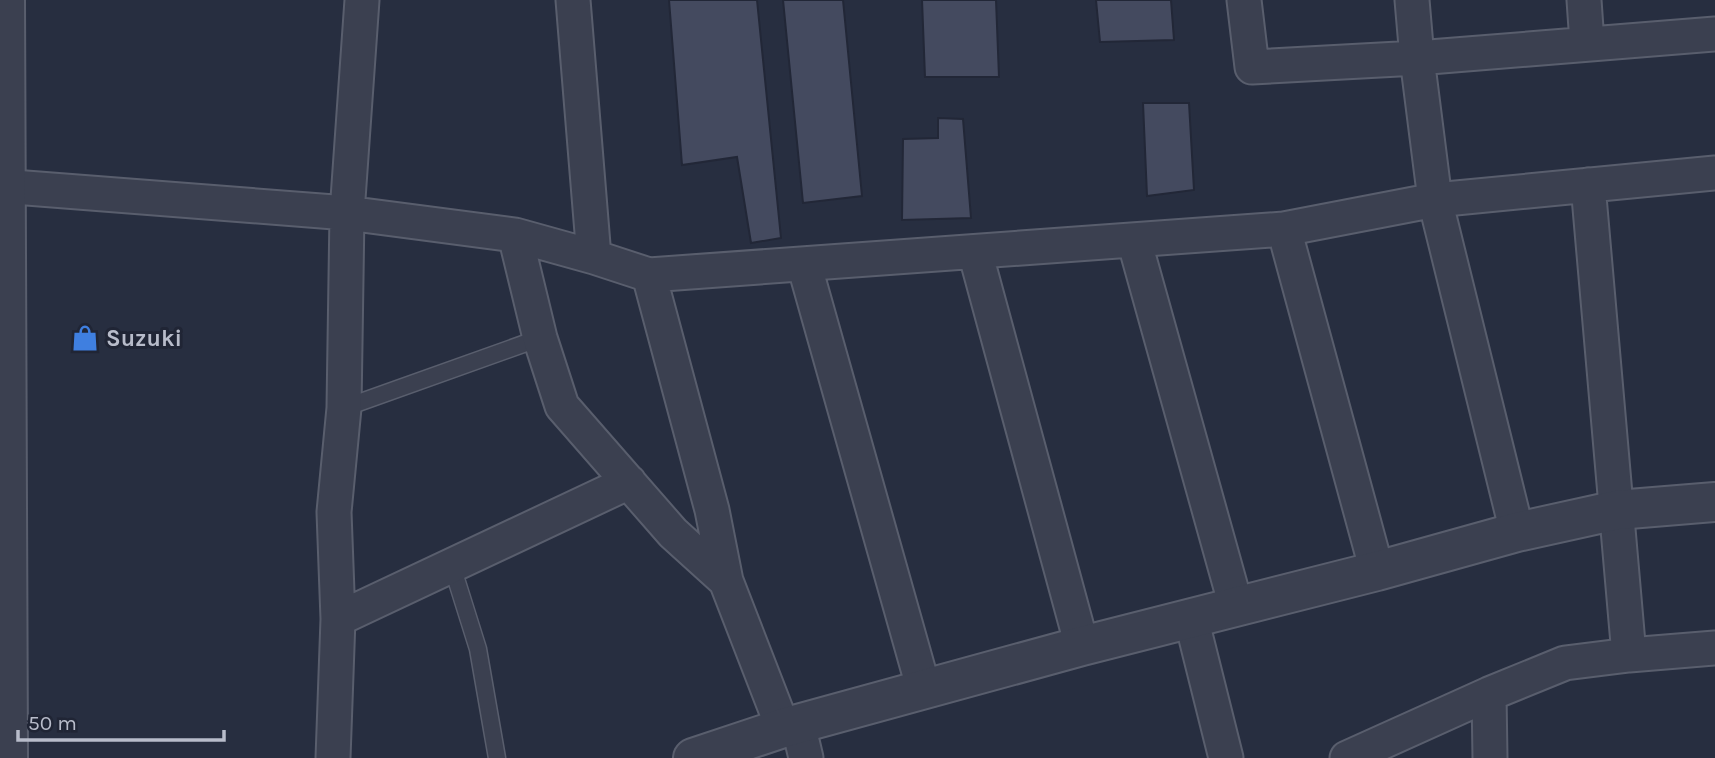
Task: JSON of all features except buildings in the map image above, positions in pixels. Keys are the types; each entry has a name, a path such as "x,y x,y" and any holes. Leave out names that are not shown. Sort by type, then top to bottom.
{"street":[{"path":"5,0 3,186 8,758"},
{"path":"333,758 338,619 334,512 344,408 347,213 362,0"},
{"path":"573,0 594,257"},
{"path":"1244,0 1252,67 1417,58 1715,34"},
{"path":"1412,0 1435,200 1517,532"},
{"path":"1584,0 1587,43"},
{"path":"3,186 347,213 515,235 649,275 1283,229 1435,200 1715,173"},
{"path":"1588,185 1629,655"},
{"path":"1283,229 1377,570"},
{"path":"515,235 540,338 562,406 673,533 726,581"},
{"path":"1134,240 1236,606"},
{"path":"975,252 1082,646"},
{"path":"804,264 924,690"},
{"path":"649,275 712,510 726,581 796,736"},
{"path":"338,619 629,482"},
{"path":"693,758 796,736 924,690 1517,532 1617,510 1715,502"},
{"path":"1191,618 1226,758"},
{"path":"1347,758 1565,663 1715,648"},
{"path":"1489,694 1490,758"}],"lane":[{"path":"344,408 540,338"},
{"path":"452,566 478,649 497,758"}],"place":[{"name":"Suzuki","path":"85,338"}]}
